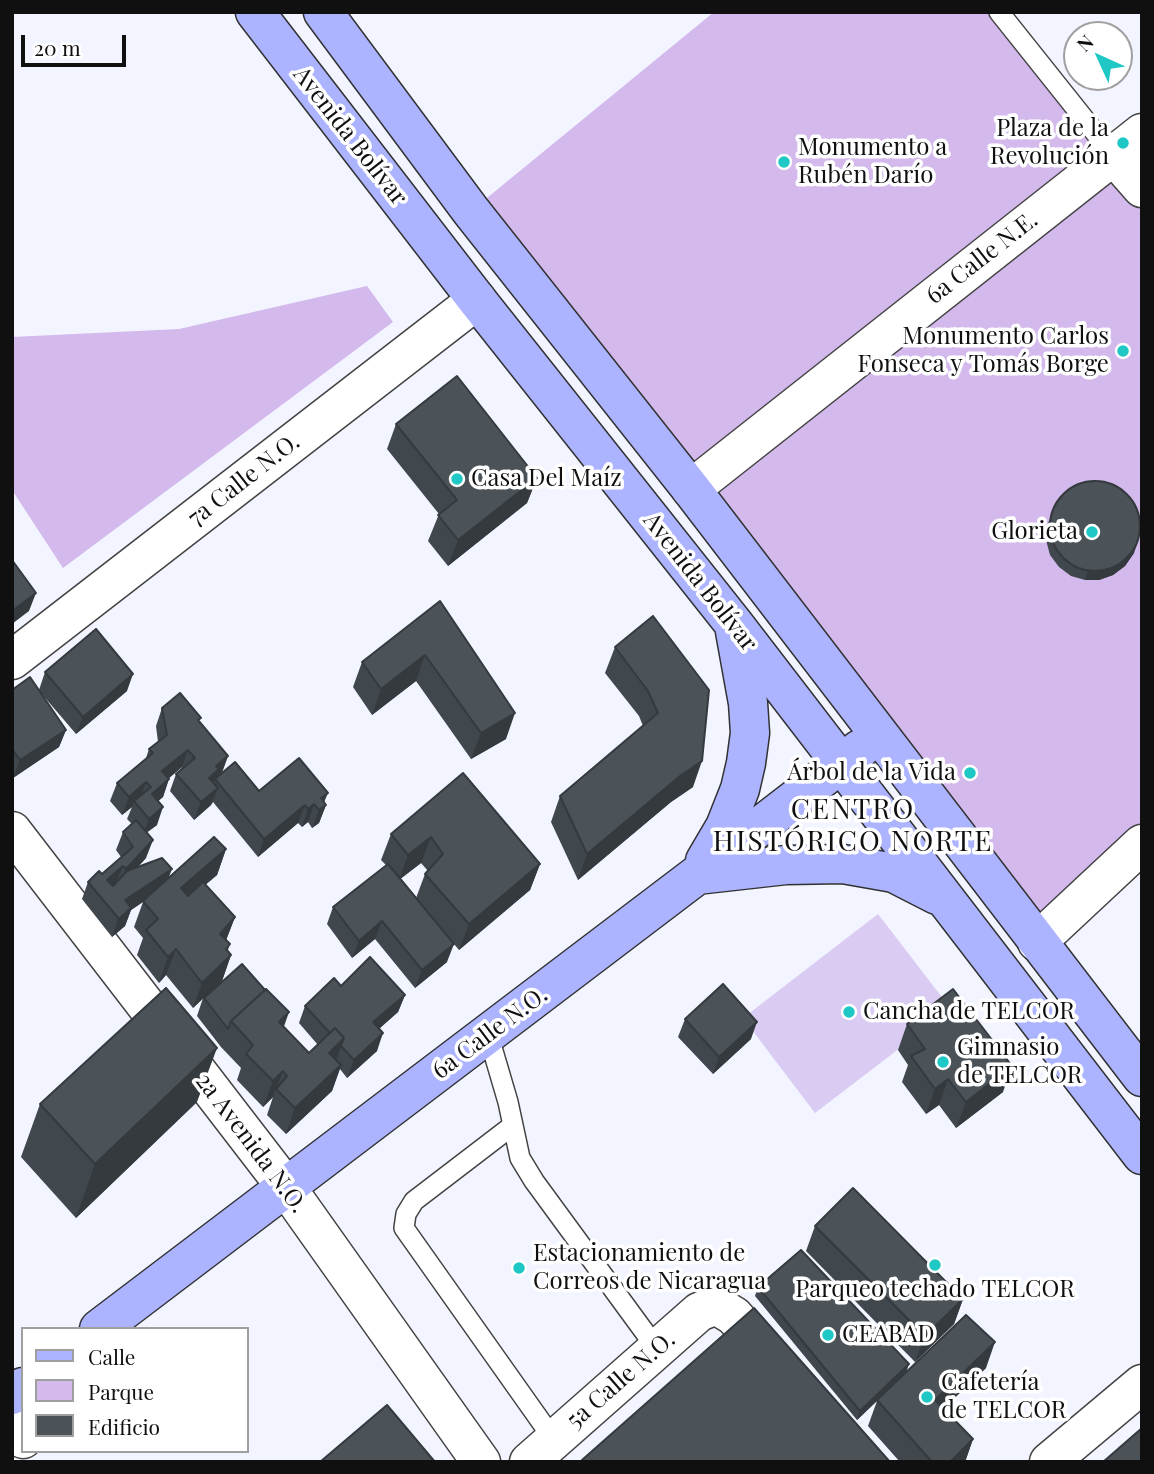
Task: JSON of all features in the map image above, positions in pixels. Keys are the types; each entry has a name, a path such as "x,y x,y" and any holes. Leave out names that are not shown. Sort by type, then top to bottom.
{"street":[{"name":"Avenida Bolívar","path":"255,12 477,300 734,624 1142,1155"},
{"name":"Avenida Bolívar","path":"323,12 471,211 691,489 1142,1077"},
{"name":"6a Calle N.E.","path":"691,489 1127,144"},
{"path":"1127,144 1142,188"},
{"name":"7a Calle N.O.","path":"12,660 477,300"},
{"path":"698,875 725,828 740,789 746,763 750,733 748,703 734,624"},
{"name":"6a Calle N.O.","path":"102,1327 698,875 879,734"},
{"name":"2a Avenida N.O.","path":"12,831 286,1187 481,1462"},
{"path":"1037,943 1142,845"},
{"path":"698,875 786,865 843,864 894,873 948,902"},
{"name":"5a Calle N.O.","path":"541,1451 699,1312 716,1305 734,1316 796,1389"},
{"path":"1049,1462 1142,1384"}],"lane":[{"path":"999,12 1127,144"},
{"path":"488,1034 508,1102 520,1158 657,1349"},
{"path":"512,1126 414,1201 406,1213 404,1228 541,1451"}],"green space":[{"path":"714,12 999,12 1142,188 1142,844 1037,942 471,211"},
{"path":"367,286 393,322 63,568 12,490 12,337 179,329"}],"shaded area":[{"name":"Cancha de TELCOR","path":"878,914 951,1009 815,1113 743,1018"}],"building":[{"path":"457,376 537,478 458,540 438,515 457,500 396,424"},
{"name":"Glorieta","path":"1095,481 1112,484 1127,494 1137,509 1140,526 1137,543 1127,558 1112,568 1095,571 1078,568 1063,558 1053,543 1050,526 1053,509 1063,494 1078,484"},
{"path":"12,560 36,593 12,611"},
{"path":"440,601 515,713 481,733 425,655 381,689 362,662"},
{"path":"653,616 709,690 702,761 680,776 587,854 560,796 658,713 648,691 615,647"},
{"path":"96,629 133,674 83,717 45,672"},
{"path":"30,677 66,730 20,760 12,749 12,690"},
{"path":"180,693 228,756 216,766 219,769 209,778 218,788 201,802 176,774 195,758 188,750 162,771 169,779 152,794 163,807 149,819 134,801 151,787 146,782 129,797 117,783 153,753 149,749 167,735 162,708"},
{"path":"299,758 328,793 321,798 326,805 319,810 314,804 308,809 305,805 264,839 215,779 235,762 259,791"},
{"path":"463,773 540,864 469,924 425,874 443,854 431,837 408,855 391,834"},
{"path":"136,820 153,840 126,869 123,866 107,880 113,886 127,871 162,858 172,869 125,900 131,908 119,919 88,882 99,871 102,874 133,847 123,832"},
{"path":"214,837 226,849 181,888 188,896 203,882 235,917 220,934 230,944 226,949 231,955 202,983 176,949 168,957 146,930 158,919 143,901"},
{"path":"388,864 454,944 422,970 382,921 359,941 333,907"},
{"path":"370,957 405,995 373,1022 383,1033 354,1060 341,1046 344,1038 335,1028 330,1033 305,1006 334,978 341,986"},
{"path":"242,964 265,990 231,1021 228,1029 204,998"},
{"path":"723,984 757,1022 719,1057 685,1019"},
{"path":"166,988 217,1048 95,1164 40,1104"},
{"path":"266,989 289,1012 279,1022 309,1053 335,1028 344,1038 329,1053 341,1065 295,1108 276,1089 287,1076 283,1071 273,1081 246,1054 253,1045 231,1021"},
{"path":"953,989 1012,1066 966,1102 948,1079 935,1089 911,1056 925,1049 907,1024"},
{"path":"853,1188 963,1299 925,1336 815,1226"},
{"name":"CEABAD","path":"801,1250 909,1364 860,1411 758,1287"},
{"path":"754,1308 890,1462 582,1460"},
{"path":"966,1315 995,1342 935,1400 973,1439 950,1462 932,1462 877,1400"},
{"path":"387,1405 435,1462 320,1462"},
{"path":"1142,1428 1142,1462 1103,1462"}],"place":[{"name":"Plaza de la Revolución","path":"1123,143"},
{"name":"Monumento a Rubén Darío","path":"784,162"},
{"name":"Monumento Carlos Fonseca y Tomás Borge","path":"1123,351"},
{"name":"Casa Del Maíz","path":"457,479"},
{"name":"Glorieta","path":"1092,532"},
{"name":"Árbol de la Vida","path":"970,773"},
{"name":"Cancha de TELCOR","path":"849,1012"},
{"name":"Gimnasio de TELCOR","path":"943,1062"},
{"name":"Parqueo techado TELCOR","path":"935,1265"},
{"name":"Estacionamiento de Correos de Nicaragua","path":"519,1268"},
{"name":"CEABAD","path":"828,1335"},
{"name":"Cafetería de TELCOR","path":"927,1397"}],"district":[{"name":"CENTRO HISTÓRICO NORTE","path":"853,826"}]}
